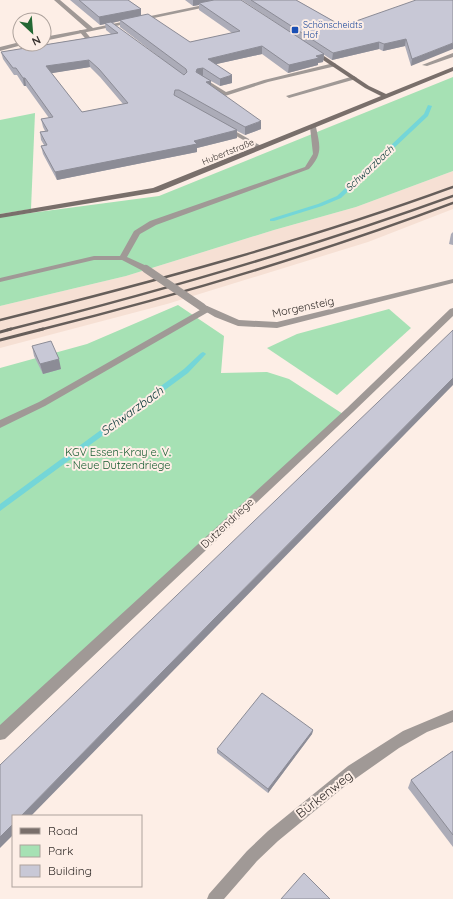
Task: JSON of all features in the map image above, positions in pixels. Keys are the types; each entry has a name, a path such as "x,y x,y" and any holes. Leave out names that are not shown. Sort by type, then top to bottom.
{"street":[{"path":"57,0 92,29"},
{"path":"52,37 221,3"},
{"path":"113,25 120,30"},
{"path":"82,31 91,42"},
{"path":"84,44 99,41"},
{"path":"0,49 12,46"},
{"path":"310,49 354,78 385,96"},
{"path":"425,65 453,56"},
{"path":"200,78 225,94 266,80 334,65"},
{"name":"Hubertstraße","path":"0,216 144,194 313,127 453,69"},
{"path":"289,96 354,78"},
{"path":"218,124 261,148"},
{"path":"123,258 137,233 153,223 307,168 316,160 317,150 313,127"},
{"name":"Morgensteig","path":"0,280 94,258 123,258 146,269 205,308 238,323 277,325 451,284"},
{"path":"0,424 42,404 205,308"},
{"name":"Dutzendriege","path":"0,734 350,410 453,310"},
{"name":"Bürkenweg","path":"214,899 253,855 300,812 357,767 410,734 431,723 453,716"}],"shaded area":[{"path":"453,171 453,209 368,242 167,304 0,348 0,306 126,276 274,230 356,207"}],"green space":[{"path":"453,77 453,171 356,207 274,230 126,276 0,306 0,217 159,196"},
{"path":"35,113 31,209 0,214 0,120"},
{"name":"KGV Essen-Kray e. V. - Neue Dutzendriege","path":"178,305 224,336 221,373 267,372 289,379 343,414 0,727 0,368 87,344"},
{"path":"389,309 411,328 337,395 267,348 297,334"}],"building":[{"path":"79,0 128,0 141,9 99,17"},
{"path":"214,0 241,0 324,54 316,56 319,58 289,65 262,46 208,59 232,75 220,79 203,68 197,69 196,72 211,81 206,82 261,121 245,127 179,90 175,90 174,95 237,130 194,141 197,144 55,172 41,146 47,145 40,132 48,131 41,119 53,117 25,78 23,78 16,68 13,68 1,52 12,50 12,52 52,52 52,44 118,33 105,23 111,22 184,75 187,72 186,69 120,20 148,14 190,42 240,31 199,3","holes":["89,60 99,69 128,103 82,112 46,66"]},
{"path":"251,0 296,0 342,26 416,0 453,0 453,43 412,59 406,39 384,44 379,42 333,53"},
{"path":"453,330 453,378 22,815 12,815 12,825 0,837 0,765"},
{"path":"51,341 59,359 40,364 32,346"},
{"path":"262,693 313,730 268,789 217,749"},
{"path":"453,751 453,835 411,780"},
{"path":"304,873 330,899 281,899"}],"waterway":[{"name":"Schwarzbach","path":"272,220 320,205 339,197 426,115 430,106"},
{"name":"Schwarzbach","path":"0,508 186,371 203,354"}],"railway":[{"path":"0,320 115,291 228,260 397,207 453,187"},
{"path":"7,330 232,269 343,234 453,196"},
{"path":"43,329 196,288 300,256 402,222 453,203"},
{"path":"0,332 11,329"},
{"path":"0,340 43,329"},
{"path":"39,330 43,329"}],"place":[{"name":"Schönscheidts Hof","path":"295,30"}]}
